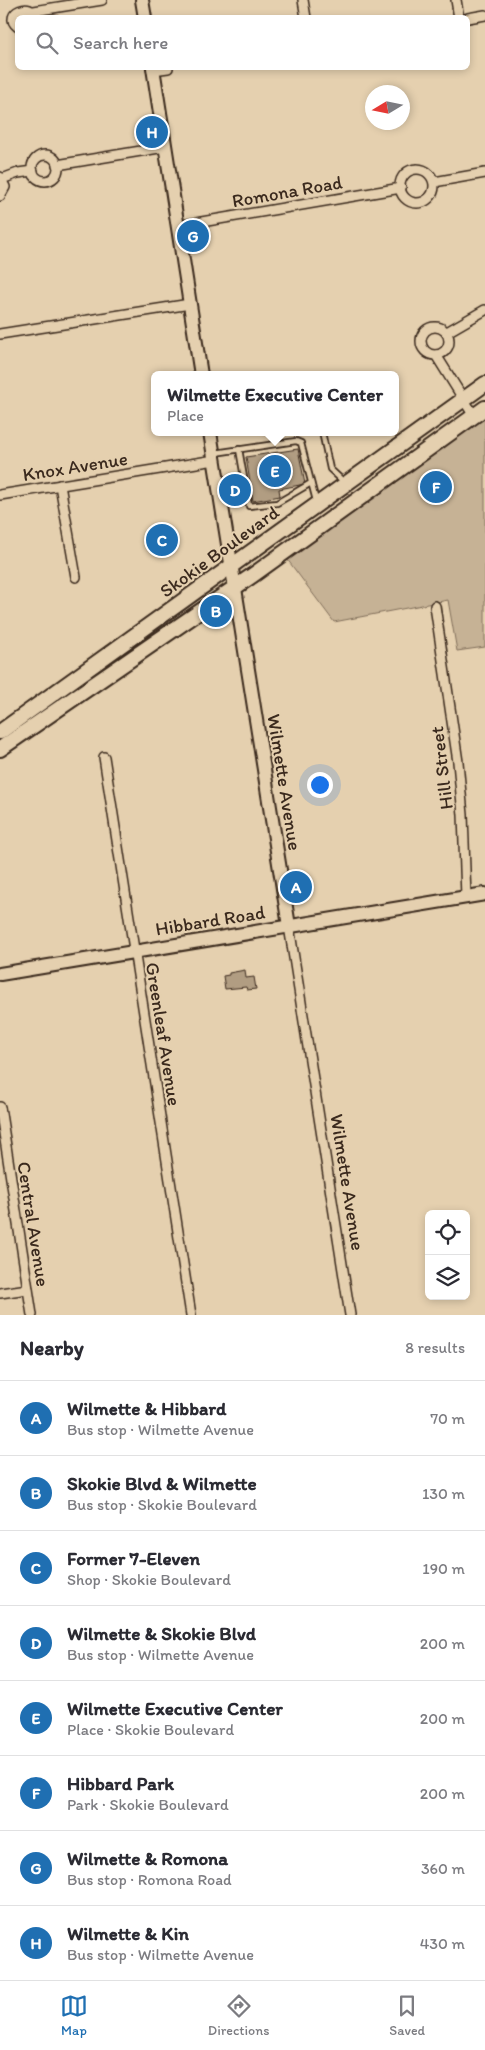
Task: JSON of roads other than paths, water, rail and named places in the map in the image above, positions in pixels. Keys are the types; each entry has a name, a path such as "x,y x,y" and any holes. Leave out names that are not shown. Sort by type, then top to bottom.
{"main road":[{"name":"Skokie Boulevard","path":"0,732 485,384"},
{"name":"Skokie Boulevard","path":"0,749 235,587 480,412"}],"street":[{"path":"15,26 4,16 13,4 21,1 29,4 34,14 102,0"},
{"path":"142,0 144,15"},
{"path":"303,0 306,15"},
{"path":"456,0 458,15"},
{"path":"470,18 485,15"},
{"path":"153,70 200,371"},
{"path":"57,165 166,147"},
{"path":"40,156 53,158 57,165 57,173 48,181 37,178 33,171 34,162 40,156"},
{"path":"414,169 424,170 432,177 434,182 430,197 420,202 410,201 400,188 402,178 414,169"},
{"path":"0,196 4,187 1,178 12,174 33,171"},
{"path":"434,182 485,174"},
{"name":"Romona Road","path":"178,226 400,188"},
{"path":"0,334 190,304"},
{"path":"447,332 485,310"},
{"path":"435,326 447,332 450,339 449,347 444,353 436,355 428,353 422,346 424,332 435,326"},
{"path":"436,355 463,399 480,412"},
{"name":"Wilmette Avenue","path":"211,436 350,1315"},
{"name":"Knox Avenue","path":"0,495 214,456"},
{"path":"60,485 76,577"},
{"name":"Hill Street","path":"435,606 458,762 463,815 466,897"},
{"name":"Greenleaf Avenue","path":"104,757 191,1315"},
{"name":"Hibbard Road","path":"0,974 485,894"},
{"name":"Central Avenue","path":"0,1108 2,1133 32,1315"},
{"path":"0,1293 28,1289"}],"lane":[{"path":"323,436 330,469 345,483"},
{"path":"214,456 296,441 301,443 316,504"},
{"path":"239,450 249,506 277,503 311,484"}],"place":[{"name":"Wilmette & Kin","path":"152,132"},
{"name":"Wilmette & Romona","path":"193,236"},
{"name":"Wilmette Executive Center","path":"275,471"},
{"name":"Hibbard Park","path":"436,487"},
{"name":"Wilmette & Skokie Blvd","path":"235,490"},
{"name":"Former 7-Eleven","path":"162,540"},
{"name":"Skokie Blvd & Wilmette","path":"216,611"},
{"name":"Wilmette & Hibbard","path":"296,887"}]}
